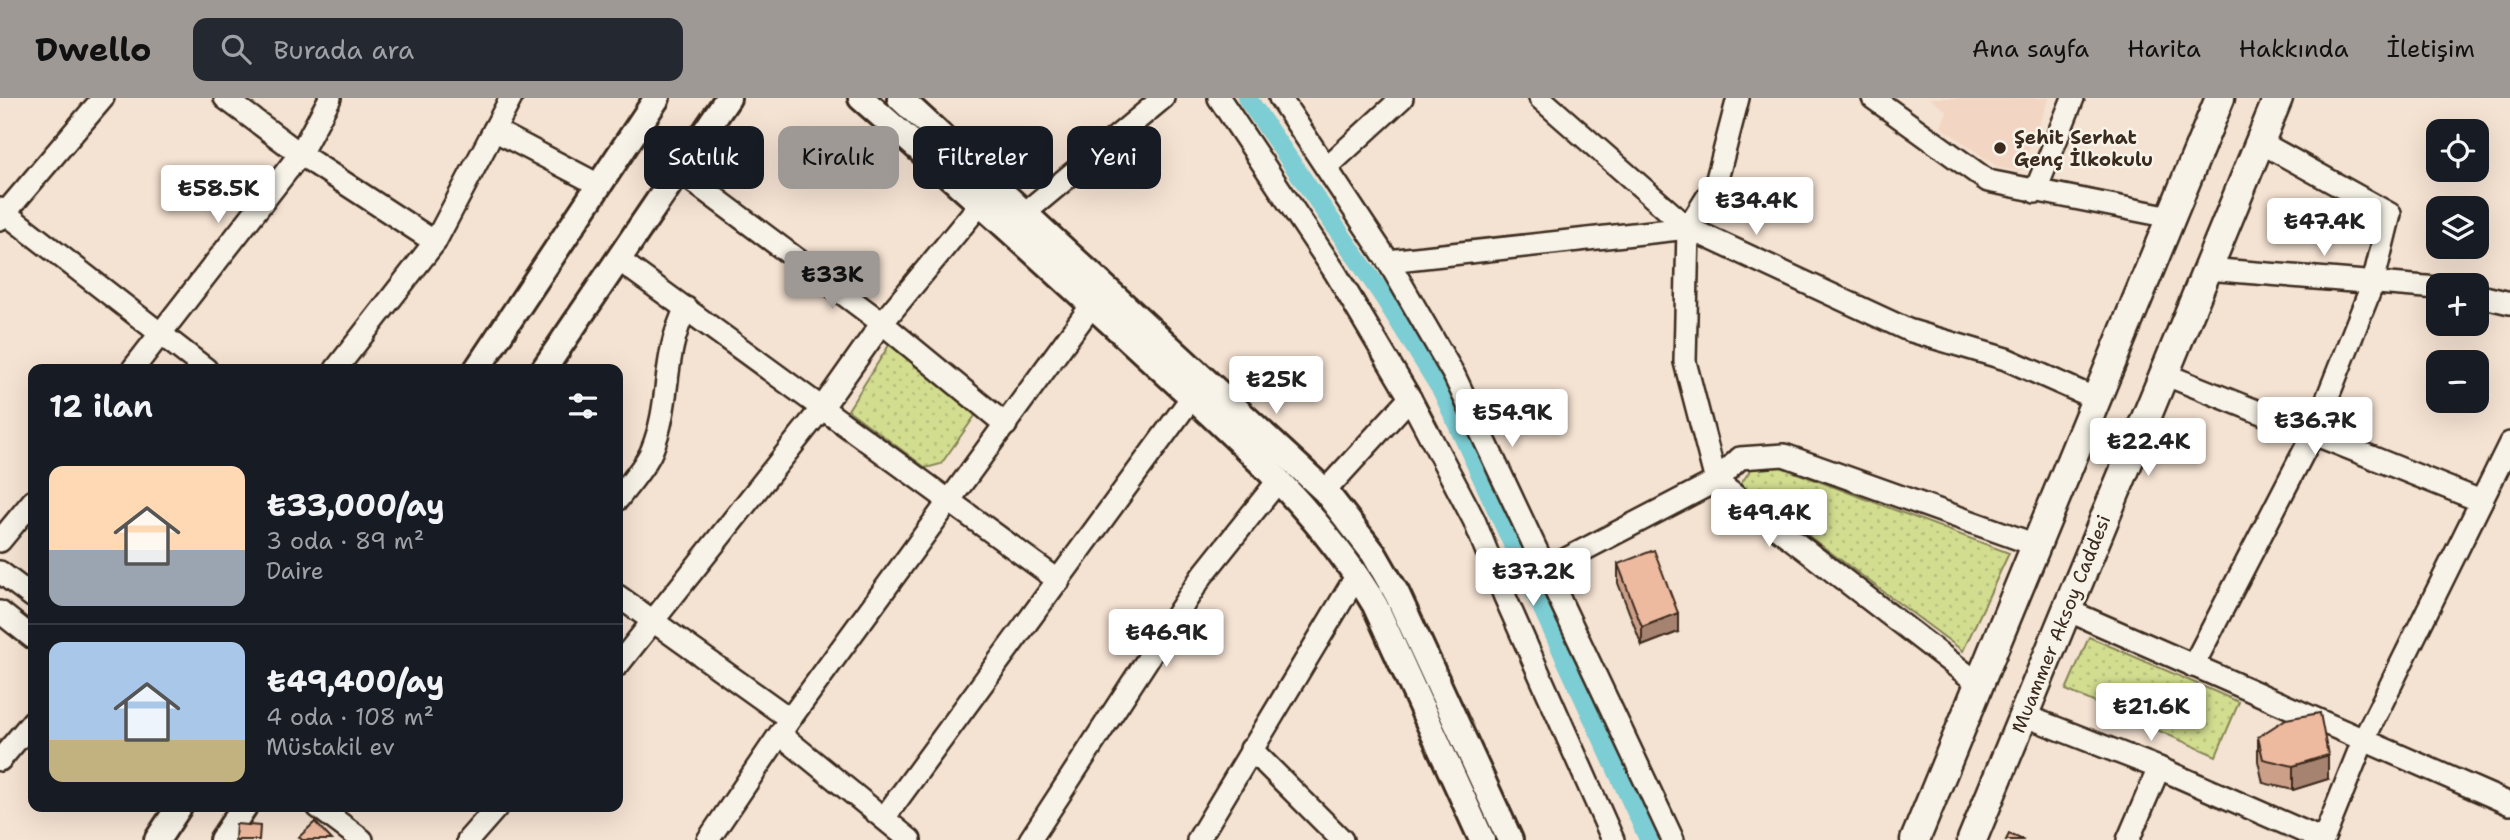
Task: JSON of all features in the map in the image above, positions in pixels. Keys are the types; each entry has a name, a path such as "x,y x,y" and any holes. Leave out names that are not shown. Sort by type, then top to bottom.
{"main road":[{"path":"1915,840 2220,98"},
{"name":"Muammer Aksoy Caddesi","path":"1972,840 2278,98"}],"street":[{"path":"103,98 2,214 200,364"},
{"path":"225,98 300,154 435,242"},
{"path":"137,364 300,154 330,98"},
{"path":"340,364 435,242 511,98"},
{"path":"480,364 657,98"},
{"path":"709,126 728,98"},
{"path":"861,98 1092,304 1307,510 1357,575 1375,605 1482,840"},
{"path":"1026,212 1163,98"},
{"path":"1219,98 1335,272 1410,398 1474,520 1505,597 1613,840"},
{"path":"1280,98 1388,261 1454,375 1673,840"},
{"path":"1327,167 1402,98"},
{"path":"1540,98 1688,228 1908,330 2006,359 2096,399"},
{"path":"1738,98 1716,183 1688,228 1685,362 1716,481 1979,684"},
{"path":"1873,98 1988,181 2171,217"},
{"path":"2035,192 2073,98"},
{"path":"908,100 1325,491 1374,554 1397,594 1510,840"},
{"path":"494,130 599,185"},
{"path":"2193,666 2314,434 2372,283 2390,214 2260,142"},
{"path":"547,364 667,189"},
{"path":"703,189 882,323 1006,425"},
{"path":"623,659 822,408 882,323 981,203"},
{"path":"1388,261 1688,228"},
{"path":"620,260 1059,581"},
{"path":"2207,269 2426,287"},
{"path":"2489,298 2510,303"},
{"path":"708,840 785,727 1092,304"},
{"path":"623,492 652,451 665,404 667,360 674,330 686,308"},
{"path":"2164,374 2481,501"},
{"path":"884,818 1192,397"},
{"path":"1325,491 1410,398"},
{"path":"2024,715 2159,768 2324,839 2363,741 2510,443"},
{"path":"1545,570 1716,481 1740,458 1784,455 2036,545"},
{"path":"1030,840 1202,576 1278,481"},
{"path":"0,541 28,507"},
{"path":"0,572 28,593"},
{"path":"1198,840 1357,575"},
{"path":"623,600 655,622 785,727 910,840"},
{"path":"2067,610 2510,804"},
{"path":"0,612 28,634"},
{"path":"0,760 28,727"},
{"path":"1251,748 1342,840"},
{"path":"2128,840 2159,768"},
{"path":"157,840 176,812"},
{"path":"222,840 241,812"},
{"path":"325,812 362,840"},
{"path":"468,840 493,812"}],"shaded area":[{"name":"Şehit Serhat Genç İlkokulu","path":"1929,98 2049,98 2020,171 1999,168 1941,127 1947,111"}],"green space":[{"path":"891,342 977,413 941,464 926,468 848,410"},
{"path":"1770,463 2009,553 1963,651 1740,485 1754,465"},
{"path":"2089,637 2239,702 2216,756 2066,690"}],"building":[{"path":"1654,550 1678,613 1642,627 1618,564"},
{"path":"2320,713 2328,755 2293,766 2263,759 2258,737 2286,719"},
{"path":"315,822 332,840 302,840 299,837"},
{"path":"236,824 260,826 259,840 235,840"},
{"path":"2009,834 2024,840 2006,840"}],"waterway":[{"path":"1247,98 1383,296 1442,391 1649,840"}],"place":[{"name":"Şehit Serhat Genç İlkokulu","path":"2000,148"}]}
